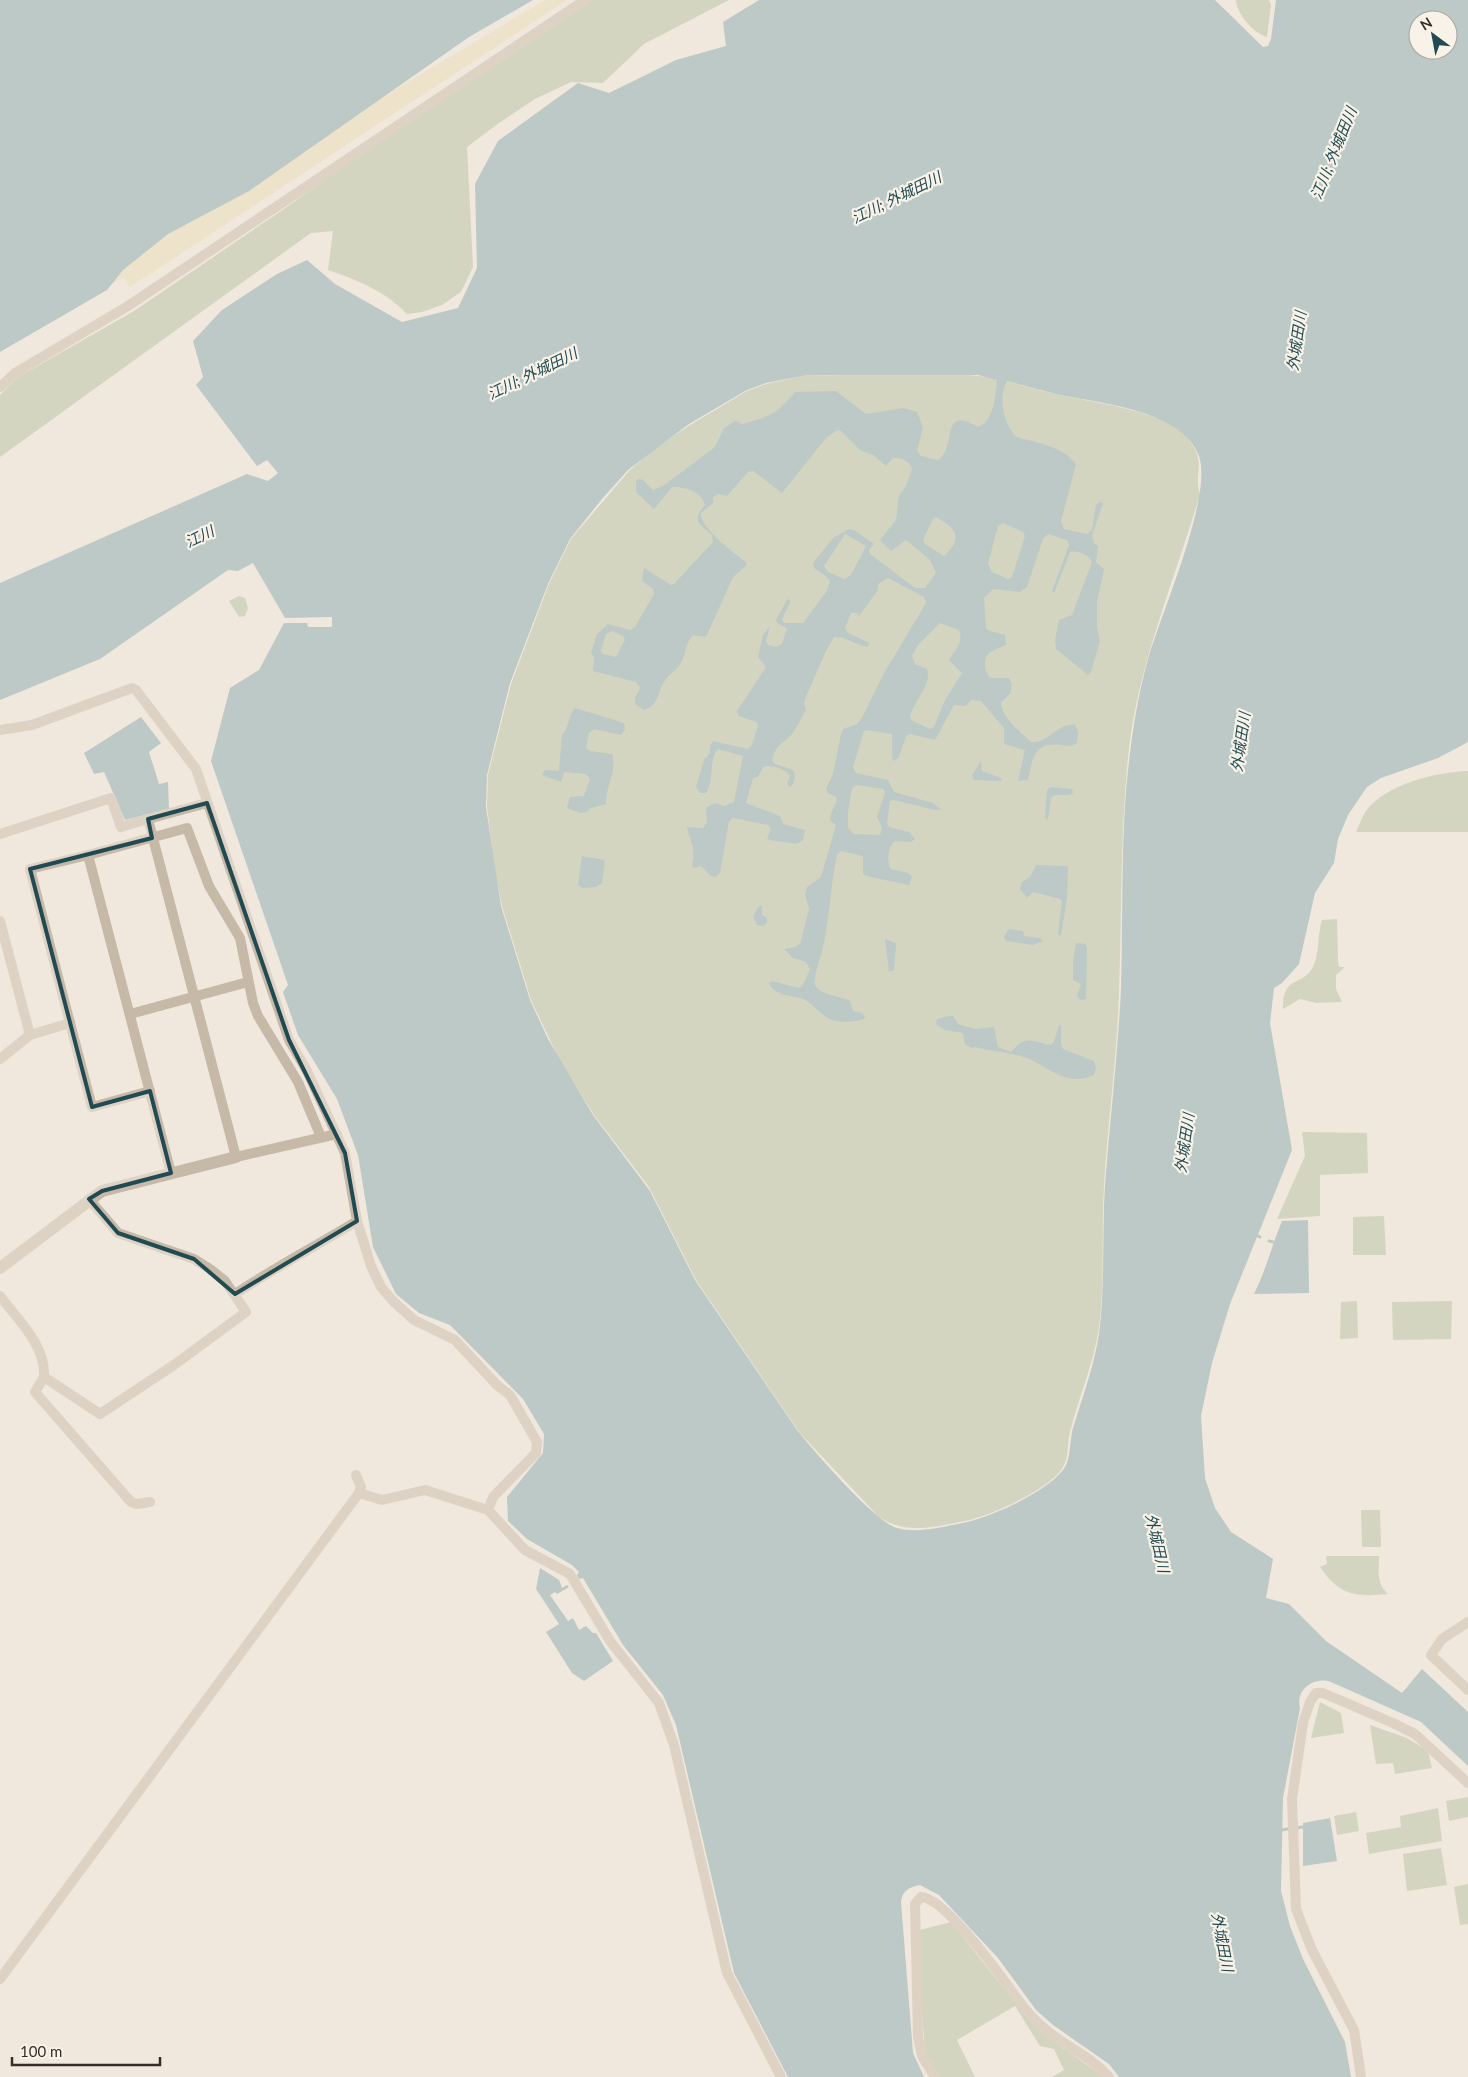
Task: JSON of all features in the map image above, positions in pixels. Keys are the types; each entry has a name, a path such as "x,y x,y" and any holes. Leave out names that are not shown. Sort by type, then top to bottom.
{"street":[{"path":"0,387 15,373 128,306 585,0"},
{"path":"0,730 32,725 132,688 136,690 196,769 289,1040 307,1071 345,1153 357,1221 371,1266 381,1287 414,1320 455,1340 497,1385 510,1395 537,1442 536,1453 493,1497 488,1510"},
{"path":"0,834 111,798 121,827 207,803"},
{"path":"148,819 236,1157"},
{"path":"150,1091 92,1107 30,869 187,828 206,881 240,938 248,982 258,1016 298,1082 321,1137"},
{"path":"88,854 171,1173"},
{"path":"0,920 30,1035"},
{"path":"130,1014 248,982"},
{"path":"0,1059 30,1035 70,1023"},
{"path":"0,1268 102,1191 336,1134"},
{"path":"44,1377 100,1414 174,1365 246,1312 225,1281 194,1259 118,1234 89,1199"},
{"path":"235,1294 273,1269 357,1221"},
{"path":"0,1296 37,1346 43,1361 44,1377 35,1392 131,1502 137,1504 150,1502"},
{"path":"0,1980 359,1493 360,1488 356,1475"},
{"path":"359,1493 382,1500 425,1490 488,1510 525,1550 570,1574 610,1641 659,1703 674,1745 727,1973 781,2077"},
{"path":"1468,1622 1442,1639 1431,1655 1468,1690"},
{"path":"1361,2077 1354,2030 1312,1950 1296,1909 1292,1799 1304,1723 1310,1702 1316,1693 1323,1693 1393,1722 1415,1734 1468,1783"},
{"path":"935,2077 922,2056 918,2037 915,1904 921,1897 929,1899 946,1912 983,1952 1028,2012 1044,2028 1099,2067 1109,2077"}],"highlighted area":[{"path":"207,803 289,1040 345,1153 357,1221 235,1294 194,1259 118,1233 89,1199 102,1191 171,1173 150,1091 92,1107 30,869 152,838 148,819"}],"green space":[{"path":"591,0 729,0 644,44 603,83 571,82 535,99 467,147 473,267 461,292 442,305 422,312 407,314 380,293 360,282 328,270 333,231 311,233 0,457 0,395 18,377 134,311 371,147"},
{"path":"1236,0 1269,0 1271,5 1267,37 1257,32 1242,17"},
{"path":"957,374 978,376 1123,408 1142,413 1175,427 1187,437 1193,446 1197,454 1199,467 1198,486 1200,494 1159,620 1141,684 1129,748 1123,839 1118,1017 1104,1185 1102,1292 1099,1328 1093,1355 1070,1432 1066,1459 1057,1475 1046,1484 1004,1508 976,1518 932,1527 910,1528 889,1523 879,1517 799,1432 696,1280 649,1187 594,1115 560,1061 531,1000 502,906 495,871 487,807 488,775 511,684 549,584 571,539 629,471 653,450 690,425 747,391 766,384 808,375"},
{"path":"239,596 245,598 248,608 245,616 239,617 229,601"},
{"path":"1468,771 1468,832 1356,832 1366,811 1386,794 1412,781 1441,774"},
{"path":"1337,919 1338,962 1339,967 1345,967 1336,975 1336,989 1342,1002 1316,1003 1300,999 1283,1009 1284,998 1289,986 1304,977 1313,967 1317,956 1322,920"},
{"path":"1302,1132 1367,1133 1368,1173 1320,1175 1320,1216 1277,1219 1305,1156"},
{"path":"1384,1216 1386,1255 1353,1255 1353,1217"},
{"path":"1357,1301 1358,1338 1340,1339 1341,1302"},
{"path":"1452,1301 1451,1339 1393,1340 1392,1302"},
{"path":"1361,1510 1380,1510 1381,1547 1362,1547"},
{"path":"1326,1556 1379,1556 1380,1581 1388,1594 1367,1595 1342,1589 1327,1577 1320,1567 1327,1564"},
{"path":"1320,1702 1341,1713 1344,1733 1311,1738"},
{"path":"1370,1725 1407,1738 1428,1751 1432,1768 1395,1774 1393,1763 1376,1764"},
{"path":"1468,1797 1468,1817 1449,1821 1446,1801"},
{"path":"1438,1808 1442,1841 1369,1854 1366,1833 1401,1827 1400,1816"},
{"path":"1356,1812 1359,1831 1337,1835 1334,1816"},
{"path":"1441,1848 1447,1885 1407,1891 1403,1854"},
{"path":"1468,1884 1468,1924 1460,1925 1454,1887"},
{"path":"951,1922 1037,2026 1104,2077 1052,2077 1064,2070 1054,2049 1040,2046 1015,2006 957,2040 975,2077 939,2077 925,2052 920,1985 920,1930"}],"sand":[{"path":"545,0 567,0 130,287 123,278 0,346 0,313 314,138"}],"water":[{"path":"0,0 533,0 469,37 249,191 168,234 123,270 107,290 0,352"},
{"path":"759,0 1215,0 1263,47 1268,46 1271,39 1276,0 1468,0 1468,742 1438,758 1381,778 1367,787 1348,815 1338,839 1334,863 1315,893 1299,964 1282,983 1274,988 1270,1023 1292,1150 1230,1304 1212,1363 1201,1416 1205,1478 1215,1508 1231,1532 1273,1559 1266,1598 1289,1604 1326,1641 1402,1693 1422,1669 1468,1712 1468,1766 1421,1722 1331,1682 1319,1681 1313,1683 1303,1690 1300,1695 1300,1708 1283,1798 1281,1891 1290,1926 1303,1959 1345,2042 1351,2077 1119,2077 1109,2064 1053,2025 1036,2010 998,1958 939,1895 920,1885 907,1890 901,1902 913,2053 924,2077 788,2077 734,1973 676,1725 663,1695 623,1645 583,1578 579,1579 577,1575 579,1572 572,1565 527,1539 508,1521 507,1497 543,1453 544,1434 523,1399 450,1325 419,1313 396,1294 373,1247 358,1155 337,1099 298,1035 283,992 288,985 211,761 230,688 259,670 284,623 307,623 308,627 332,627 332,617 285,618 253,563 238,571 228,570 100,659 0,700 0,583 247,474 268,481 278,473 267,460 257,466 196,385 203,377 193,341 222,310 277,274 307,260 335,284 402,322 458,308 477,268 475,184 498,141 578,83 609,93 676,60 726,46 723,22","holes":["808,375 978,375 997,380 993,407 988,420 978,427 966,421 958,421 953,424 944,454 938,460 921,456 917,451 923,427 917,412 904,408 866,414 836,391 795,392 783,406 772,414 743,424 735,421 724,428 715,447 663,486 653,490 643,480 639,479 636,481 636,492 654,509 672,487 687,489 697,493 704,500 705,505 698,515 698,522 712,535 713,542 674,584 671,585 644,568 642,581 653,589 654,594 635,627 630,630 608,624 597,634 591,653 594,657 593,671 636,682 640,688 635,698 635,704 644,710 653,704 663,683 682,661 687,644 693,635 705,637 707,635 733,577 746,566 746,562 711,532 702,519 701,513 713,503 713,497 718,494 727,496 748,472 753,471 782,493 826,438 837,430 841,431 860,450 873,455 886,466 893,458 902,459 911,466 912,469 906,486 899,495 896,520 880,540 891,551 906,540 930,560 936,573 925,588 915,588 870,554 869,550 874,544 854,530 849,529 833,538 813,563 814,568 827,577 830,582 826,592 803,623 784,623 782,619 790,602 789,599 787,600 776,620 777,623 787,628 782,644 776,647 768,645 766,641 770,626 763,635 758,657 766,667 737,711 739,716 756,722 758,725 752,745 747,749 713,741 710,746 710,753 704,760 696,787 700,793 706,793 709,788 713,759 718,749 743,756 734,802 724,806 715,803 706,808 707,822 703,828 687,827 693,849 692,865 694,868 701,866 711,876 715,877 720,873 729,821 733,818 768,825 771,829 767,838 769,840 797,844 803,840 805,830 783,824 780,816 746,803 753,778 758,777 763,767 774,767 785,771 790,776 787,784 790,787 793,784 795,777 793,770 775,764 772,760 774,755 777,748 793,732 806,710 805,699 834,637 867,647 870,643 848,633 845,628 851,613 857,613 859,616 878,590 878,584 888,578 924,597 926,603 883,675 862,718 857,724 843,729 841,734 833,774 826,789 837,800 830,821 836,825 821,877 807,887 805,894 809,909 800,944 784,949 793,958 806,962 810,969 803,985 799,988 772,981 769,983 779,993 803,999 824,1016 836,1021 857,1021 864,1019 865,1016 862,1013 853,1011 850,1001 821,991 815,985 827,927 837,855 841,851 863,856 863,874 866,876 909,885 912,876 908,873 891,869 888,854 895,841 911,842 915,839 909,832 889,827 887,823 890,801 894,800 935,810 941,809 933,803 894,792 888,780 856,773 853,767 864,731 892,734 892,758 894,761 899,757 906,736 910,734 935,740 954,705 966,706 971,700 981,701 1004,728 1004,744 1025,750 1018,781 1028,780 1031,764 1040,749 1046,746 1070,746 1077,743 1078,731 1075,725 1063,727 1043,740 1031,742 1004,714 1001,702 1010,694 1012,684 1009,678 990,678 985,667 986,658 990,652 1006,645 1005,635 986,628 984,598 993,589 1020,592 1027,587 1043,539 1048,534 1067,540 1069,545 1052,591 1054,593 1070,552 1083,554 1092,562 1072,615 1059,620 1055,640 1056,649 1088,675 1091,672 1100,641 1097,628 1097,602 1104,569 1096,562 1098,546 1094,543 1092,536 1103,503 1100,502 1096,505 1092,530 1087,534 1064,529 1061,521 1076,464 1071,458 1057,449 1016,437 1008,424 1003,410 1002,402 1007,381 1060,395 1118,406 1159,419 1176,429 1190,441 1199,456 1201,475 1199,499 1184,556 1148,659 1137,708 1129,758 1123,840 1120,1013 1105,1184 1102,1308 1096,1352 1072,1430 1068,1460 1063,1470 1032,1495 1004,1509 967,1522 923,1530 897,1528 874,1513 816,1453 797,1430 695,1280 650,1191 593,1115 548,1039 530,1000 501,906 486,807 487,775 510,683 548,584 570,539 628,470 689,424 747,390 766,383","936,517 948,525 955,534 954,544 944,556 925,544 923,540 933,519","1003,523 1023,532 1025,536 1012,577 1008,579 992,572 988,564 998,526","845,534 866,546 851,575 844,579 828,572 824,566","940,623 959,630 960,642 949,660 962,673 944,702 934,727 930,729 910,718 914,706 925,687 928,675 927,669 915,664 912,656 918,645","612,631 623,636 625,640 616,657 603,654 601,651 606,634","856,785 883,789 885,792 877,817 882,828 880,835 854,834 848,828 848,812 852,788"]},
{"path":"575,708 624,723 625,729 621,735 594,729 589,733 586,748 590,751 612,754 613,766 606,804 581,813 567,808 570,797 584,796 590,779 586,774 564,772 561,782 542,775 545,770 559,771 562,735"},
{"path":"141,717 161,743 149,752 159,784 168,782 169,809 125,820 104,772 94,774 84,753"},
{"path":"981,761 982,771 1001,778 1002,781 974,780 972,775"},
{"path":"1051,787 1072,789 1073,793 1070,795 1054,795 1051,798 1048,819 1045,818 1047,790"},
{"path":"582,856 605,860 602,883 596,887 582,888 578,885"},
{"path":"1036,865 1068,866 1067,898 1061,936 1058,934 1062,901 1033,892 1027,898 1020,889 1022,882 1030,877"},
{"path":"762,905 762,915 767,918 767,923 763,926 757,925 753,917 758,907"},
{"path":"1009,929 1023,931 1024,936 1040,938 1043,941 1033,945 1006,941 1004,937"},
{"path":"885,939 896,943 894,970 889,972"},
{"path":"1076,943 1085,944 1087,947 1086,999 1081,1000 1077,996 1081,984 1073,980 1073,960"},
{"path":"953,1016 958,1024 975,1029 994,1027 998,1047 1011,1052 1025,1041 1050,1045 1054,1042 1059,1025 1061,1026 1061,1044 1063,1049 1094,1061 1096,1068 1094,1075 1073,1079 1064,1077 1021,1056 972,1048 965,1044 963,1033 945,1030 936,1024 937,1019"},
{"path":"1308,1220 1309,1293 1254,1294 1282,1221"},
{"path":"540,1568 559,1580 562,1588 567,1585 569,1587 557,1594 555,1592 550,1595 568,1621 573,1618 579,1630 586,1626 593,1633 596,1633 613,1661 584,1681 572,1673 546,1632 559,1624 536,1589"},
{"path":"1330,1818 1337,1861 1303,1866 1303,1823"}],"waterway":[{"path":"1256,1235 1260,1237"},
{"path":"1269,1241 1273,1242"},
{"path":"1298,1828 1302,1827"},
{"path":"1282,1830 1287,1829"}],"water label":[{"name":"江川; 外城田川","path":"1333,153"},
{"name":"江川; 外城田川","path":"896,197"},
{"name":"外城田川","path":"1296,341"},
{"name":"江川; 外城田川","path":"532,373"},
{"name":"江川","path":"199,536"},
{"name":"外城田川","path":"1240,742"},
{"name":"外城田川","path":"1184,1143"},
{"name":"外城田川","path":"1158,1543"},
{"name":"外城田川","path":"1223,1942"}]}
